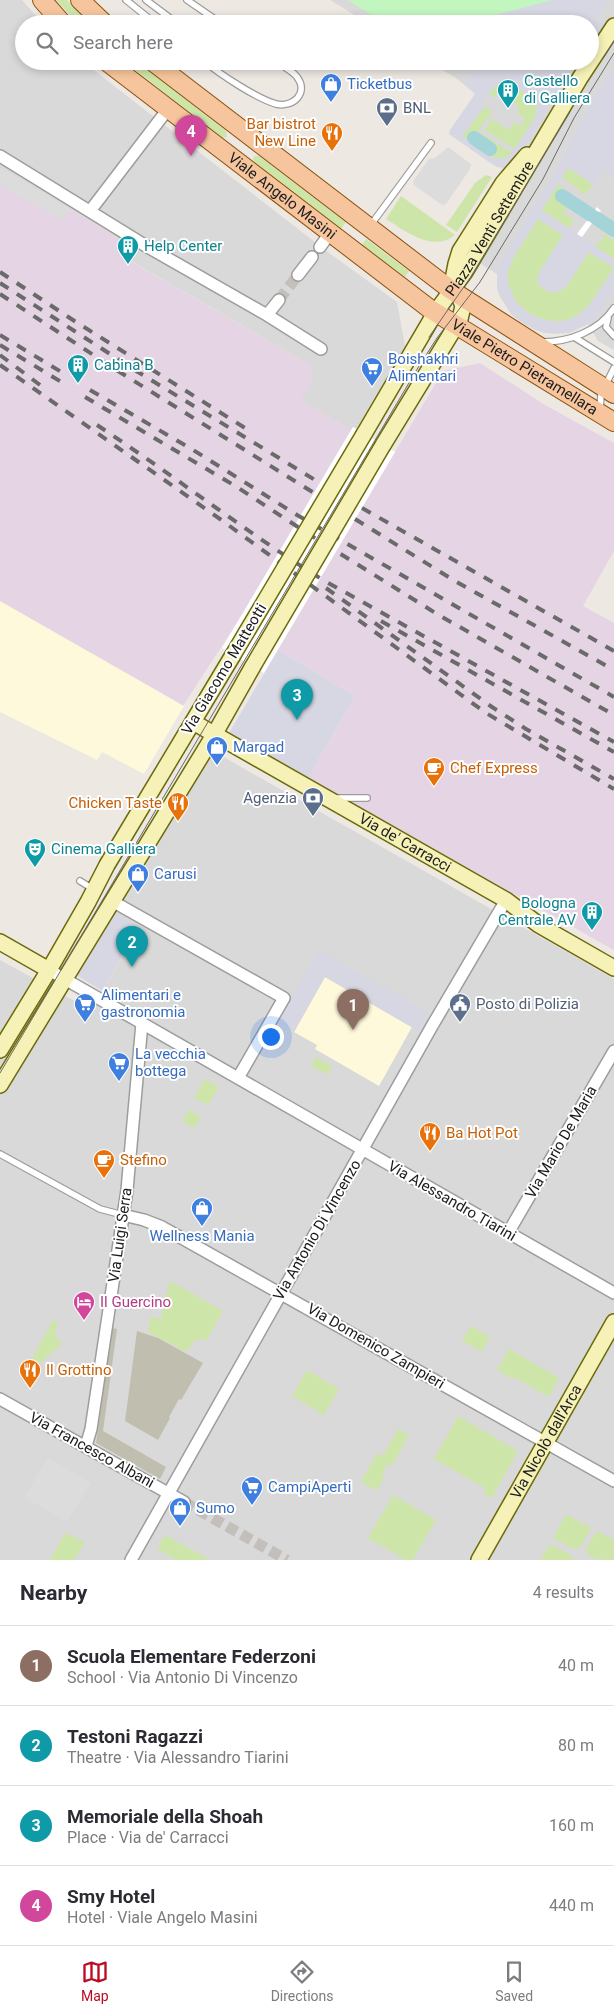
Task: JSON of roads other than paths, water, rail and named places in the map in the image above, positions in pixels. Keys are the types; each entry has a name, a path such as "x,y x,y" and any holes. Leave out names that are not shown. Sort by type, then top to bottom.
{"main road":[{"path":"42,0 55,15"},
{"path":"80,0 96,15"},
{"name":"Piazza Venti Settembre","path":"599,49 613,27"},
{"name":"Viale Angelo Masini","path":"118,70 231,158 325,240 435,313"},
{"name":"Viale Angelo Masini","path":"164,70 455,293"},
{"name":"Piazza Venti Settembre","path":"455,293 454,270 460,251 503,183 522,163 556,108 585,70"},
{"path":"231,158 248,136"},
{"name":"Via Giacomo Matteotti","path":"0,1050 50,970 94,890 435,313 455,293 463,309 456,326 383,445 214,734 0,1085"},
{"name":"Viale Pietro Pietramellara","path":"455,293 609,391"},
{"name":"Viale Pietro Pietramellara","path":"435,313 607,418"},
{"name":"Via de' Carracci","path":"193,722 506,900 539,925 614,968"},
{"path":"0,942 50,970"},
{"name":"Via Nicolò dall'Arca","path":"479,1560 614,1322"}],"street":[{"path":"90,211 168,109"},
{"path":"0,156 146,246 267,315 321,349"},
{"path":"298,275 312,257"},
{"path":"267,315 279,300"},
{"name":"Via Antonio Di Vincenzo","path":"131,1560 362,1149 506,900"},
{"path":"112,901 284,998 238,1078"},
{"name":"Via Alessandro Tiarini","path":"50,970 614,1294"},
{"name":"Via Luigi Serra","path":"86,1446 91,1429 127,1190 142,1023"},
{"name":"Via Mario De Maria","path":"508,1233 614,1050"},
{"name":"Via Domenico Zampieri","path":"123,1215 162,1226 614,1481"},
{"name":"Via Francesco Albani","path":"0,1399 184,1502"}],"lane":[{"path":"126,0 145,15"},
{"path":"146,0 166,15"},
{"path":"187,0 209,15"},
{"path":"216,70 262,98 278,104 288,105 298,98 301,91 301,84 296,75 289,70"},
{"path":"368,228 431,143"},
{"path":"614,308 608,318 606,327 614,336"},
{"path":"528,341 551,341 574,337 608,318"},
{"path":"574,337 614,362"},
{"path":"607,418 600,401 609,391 614,368"},
{"path":"325,798 367,798"},
{"path":"80,881 94,890"},
{"name":"Via Domenico Zampieri","path":"0,1154 100,1209 123,1215"}],"waterway":[{"path":"474,138 490,149"},
{"path":"562,196 591,215"},
{"path":"596,218 614,230"}],"tunnel":[{"path":"279,300 298,275"},
{"path":"184,1502 287,1560"}],"tram line":[{"path":"604,57 614,41"},
{"path":"0,1073 419,366 437,338 480,282 543,179 574,118 614,53"},
{"path":"429,337 470,278 570,112"}],"railway":[{"path":"0,272 253,433"},
{"path":"0,283 138,372 320,483"},
{"path":"0,294 118,371 314,493"},
{"path":"0,335 68,376"},
{"path":"0,345 63,383"},
{"path":"0,355 40,385"},
{"path":"0,365 220,519 486,713 614,789"},
{"path":"90,390 190,448 297,515 614,697"},
{"path":"85,397 237,487 437,614 614,715"},
{"path":"97,425 266,543 323,580 614,742"},
{"path":"362,508 614,651"},
{"path":"355,519 455,581 614,670"},
{"path":"326,588 492,707 526,729 614,779"},
{"path":"381,621 614,752"}],"place":[{"name":"Ticketbus","path":"331,103"},
{"name":"Castello di Galliera","path":"508,109"},
{"name":"BNL","path":"387,127"},
{"name":"Bar bistrot New Line","path":"332,152"},
{"name":"Smy Hotel","path":"191,156"},
{"name":"Help Center","path":"128,265"},
{"name":"Cabina B","path":"78,384"},
{"name":"Boishakhri Alimentari","path":"372,387"},
{"name":"Memoriale della Shoah","path":"297,720"},
{"name":"Margad","path":"217,766"},
{"name":"Chef Express","path":"434,787"},
{"name":"Agenzia","path":"313,817"},
{"name":"Chicken Taste","path":"178,822"},
{"name":"Cinema Galliera","path":"35,868"},
{"name":"Carusi","path":"138,893"},
{"name":"Bologna Centrale AV","path":"592,931"},
{"name":"Testoni Ragazzi","path":"132,967"},
{"name":"Alimentari e gastronomia","path":"85,1023"},
{"name":"Posto di Polizia","path":"460,1023"},
{"name":"Scuola Elementare Federzoni","path":"353,1030"},
{"name":"La vecchia bottega","path":"119,1082"},
{"name":"Ba Hot Pot","path":"430,1152"},
{"name":"Stefino","path":"104,1179"},
{"name":"Wellness Mania","path":"202,1227"},
{"name":"Il Guercino","path":"84,1321"},
{"name":"Il Grottino","path":"30,1389"},
{"name":"CampiAperti","path":"252,1506"},
{"name":"Sumo","path":"180,1527"}]}
